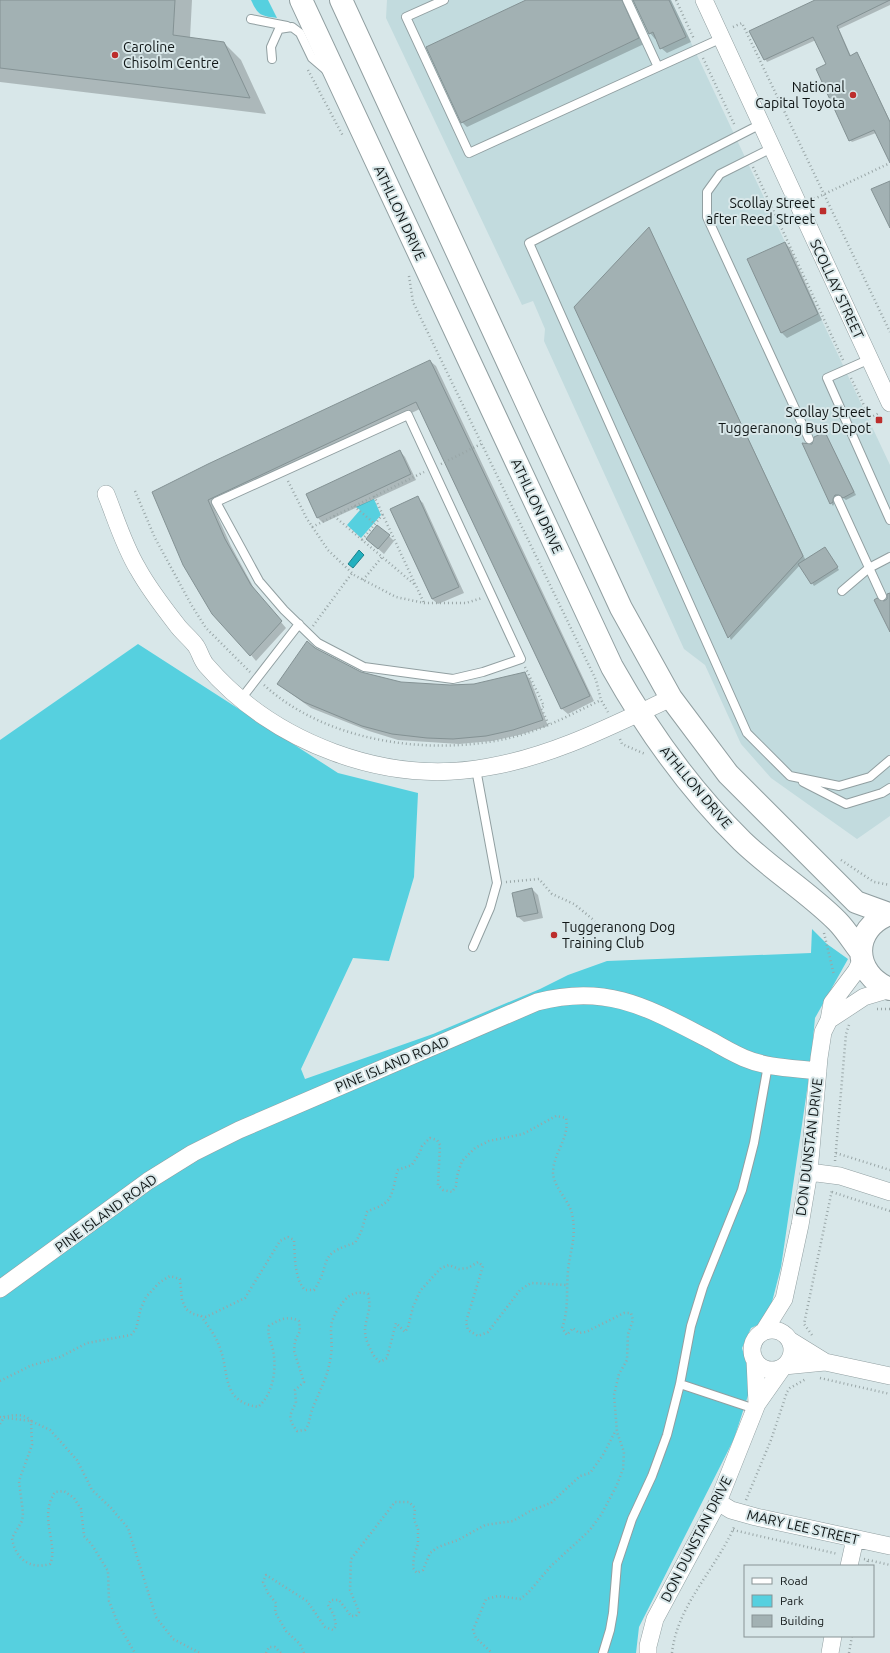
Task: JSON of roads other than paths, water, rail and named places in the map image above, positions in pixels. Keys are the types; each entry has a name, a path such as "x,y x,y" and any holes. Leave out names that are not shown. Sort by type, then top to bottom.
{"main road":[{"name":"ATHLLON DRIVE","path":"301,0 612,667 638,714 705,802 742,841 782,877 813,899 838,922 861,956 867,973 874,980 890,989"},
{"path":"316,0 316,7 331,49 339,80"},
{"path":"341,0 621,608 671,698 728,774 774,822 856,902 890,914"},
{"path":"861,956 862,944 869,928 882,917 890,914"}],"street":[{"name":"SCOLLAY STREET","path":"704,0 870,360 887,407"},
{"path":"106,494 127,548 138,570 178,626 196,646 204,663 229,689 266,718 310,743 357,760 394,768 422,770 476,769 530,758 573,743 671,698"},
{"name":"DON DUNSTAN DRIVE","path":"764,1331 784,1299 800,1225 809,1172 823,1032 829,1020 832,1003 856,971 861,956"},
{"path":"829,1020 859,999 890,989"},
{"name":"PINE ISLAND ROAD","path":"0,1289 148,1181 192,1153 239,1130 537,1002 552,998 583,995 614,997 657,1013 744,1058 768,1065 818,1071"},
{"path":"809,1172 840,1176 890,1192"},
{"name":"DON DUNSTAN DRIVE","path":"784,1299 790,1341"},
{"path":"826,1362 783,1367 771,1370 764,1369 755,1360 752,1350 753,1344 755,1339 764,1331 770,1330 782,1332 790,1341 826,1362 890,1376"},
{"path":"783,1367 788,1363 792,1352 790,1341"},
{"name":"DON DUNSTAN DRIVE","path":"755,1360 756,1407"},
{"name":"DON DUNSTAN DRIVE","path":"648,1653 648,1646 655,1618 718,1502 756,1407 783,1367"},
{"name":"MARY LEE STREET","path":"718,1502 740,1513 890,1546"},
{"path":"850,1561 855,1539"},
{"path":"830,1653 833,1637"}],"lane":[{"path":"444,0 406,18 469,153 722,38"},
{"path":"627,0 658,67"},
{"path":"251,19 292,27 300,33 312,58 339,80"},
{"path":"272,59 271,47 279,28 292,27"},
{"path":"761,124 529,243 747,733 791,776 846,804 882,793 890,788"},
{"path":"772,148 720,174 707,192 707,217 809,439"},
{"path":"870,360 827,378 890,520"},
{"path":"408,415 521,659 483,672 453,679 364,667 318,643 299,624 259,581 216,502 408,415"},
{"path":"838,500 882,596"},
{"path":"842,592 869,568 890,557"},
{"path":"241,699 299,624"},
{"path":"791,776 839,786 870,776 890,760"},
{"path":"473,948 490,908 498,883 476,769"},
{"path":"603,1653 612,1619 617,1564 632,1519 652,1476 667,1435 680,1384 691,1326 701,1294 742,1190 754,1143 768,1065"},
{"path":"680,1384 756,1407"}],"place":[{"name":"Caroline Chisolm Centre","path":"115,55"},
{"name":"National Capital Toyota","path":"853,95"},
{"name":"Scollay Street after Reed Street","path":"823,211"},
{"name":"Scollay Street Tuggeranong Bus Depot","path":"879,420"},
{"name":"Tuggeranong Dog Training Club","path":"554,935"}]}
